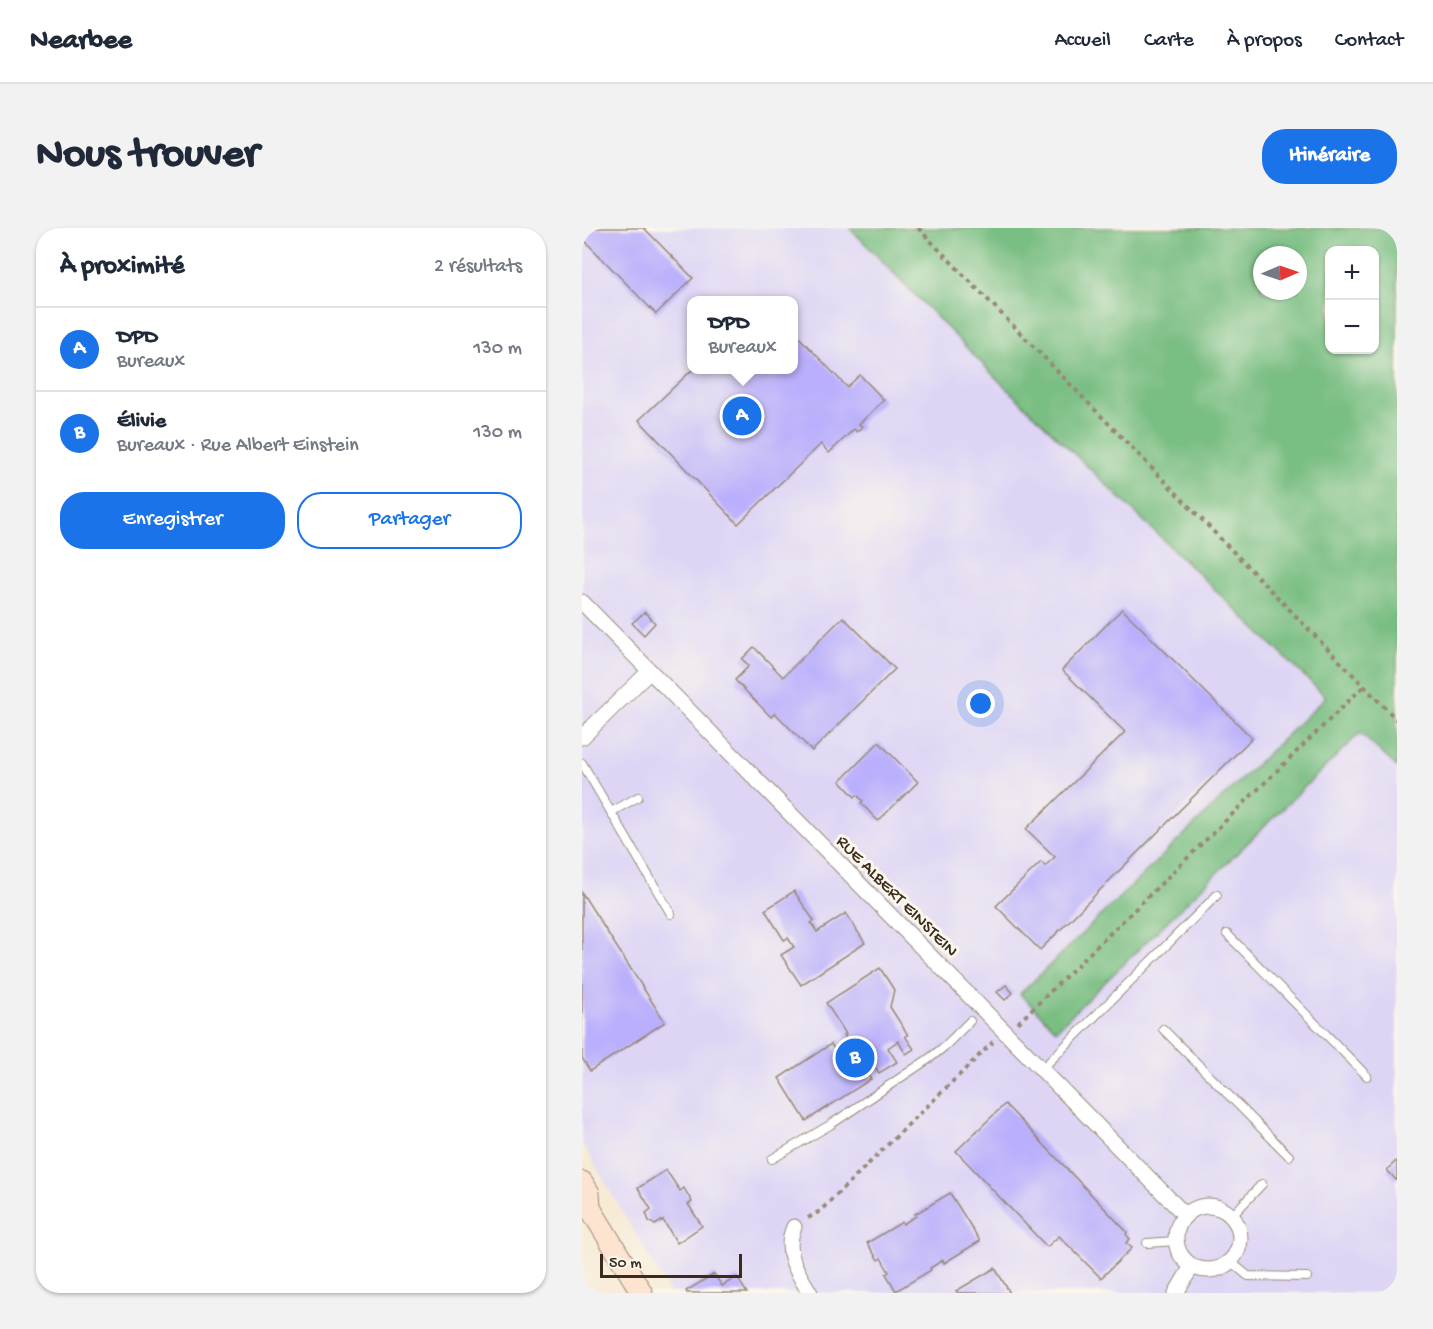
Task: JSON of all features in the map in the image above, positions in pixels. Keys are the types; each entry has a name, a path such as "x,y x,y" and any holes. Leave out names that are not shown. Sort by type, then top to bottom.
{"main road":[{"path":"582,1182 589,1193 586,1205 642,1293"}],"street":[{"name":"RUE ALBERT EINSTEIN","path":"582,602 1185,1215"},
{"path":"582,737 650,671"},
{"path":"1208,1206 1231,1216 1239,1231 1239,1239 1238,1247 1230,1261 1213,1270 1202,1270 1184,1260 1178,1251 1176,1241 1180,1223 1185,1215 1200,1207 1208,1206"},
{"path":"794,1227 789,1248 792,1260 810,1293"},
{"path":"1176,1293 1192,1266"}],"lane":[{"path":"582,764 672,914"},
{"path":"611,812 638,797"},
{"path":"1042,1069 1217,895"},
{"path":"1227,934 1367,1076"},
{"path":"772,1159 830,1125 930,1058 970,1021"},
{"path":"1163,1029 1289,1156"},
{"path":"1231,1216 1262,1184"},
{"path":"1147,1243 1176,1241"},
{"path":"1230,1261 1248,1276 1307,1277"}],"path":[{"path":"918,228 1397,720"},
{"path":"794,1227 820,1210 994,1042 1007,1034 1364,686"}],"shaded area":[{"path":"582,228 850,228 999,381 1397,767 1397,1293 670,1293 582,1143"}],"green space":[{"path":"850,228 1397,228 1397,767 1360,733 1056,1030 1020,994 1326,697 999,381"}],"building":[{"path":"582,228 644,228 693,278 656,314 582,238"},
{"path":"798,336 847,387 860,375 884,400 859,424 862,427 857,432 854,429 829,453 821,444 738,524 639,420 688,374 798,374"},
{"path":"1122,609 1252,738 1040,950 996,906 1041,862 1045,866 1055,857 1026,829 1125,732 1062,670"},
{"path":"645,612 655,623 644,635 632,623"},
{"path":"843,617 895,669 812,751 775,713 771,717 735,680 749,666 742,659 754,647 783,677"},
{"path":"879,742 918,782 878,821 861,803 863,801 857,795 855,797 840,781"},
{"path":"794,891 814,921 811,923 817,932 846,913 865,943 801,985 781,955 794,947 788,938 784,940 765,910"},
{"path":"582,893 665,1022 590,1071 582,1058"},
{"path":"880,968 894,990 890,1007 914,1049 906,1054 898,1041 888,1048 897,1062 879,1073 873,1064 865,1069 871,1079 806,1121 779,1078 831,1044 844,1064 857,1056 826,1003"},
{"path":"1006,985 1013,993 1005,1000 997,992"},
{"path":"1005,1104 1127,1232 1130,1239 1126,1243 1132,1248 1101,1278 1059,1236 1047,1247 956,1151"},
{"path":"1397,1160 1397,1181 1387,1170"},
{"path":"666,1170 680,1191 684,1188 692,1202 688,1204 702,1226 677,1243 663,1220 655,1225 649,1221 646,1213 651,1209 638,1188"},
{"path":"950,1193 980,1241 944,1263 943,1260 896,1291 886,1274 889,1272 881,1258 878,1260 867,1243 902,1222 903,1224"},
{"path":"995,1268 1010,1293 958,1293 956,1291"},
{"path":"714,1274 722,1286 737,1277 747,1293 687,1293 686,1291"}],"place":[{"name":"DPD","path":"742,416"},
{"name":"Élivie","path":"855,1058"}]}
